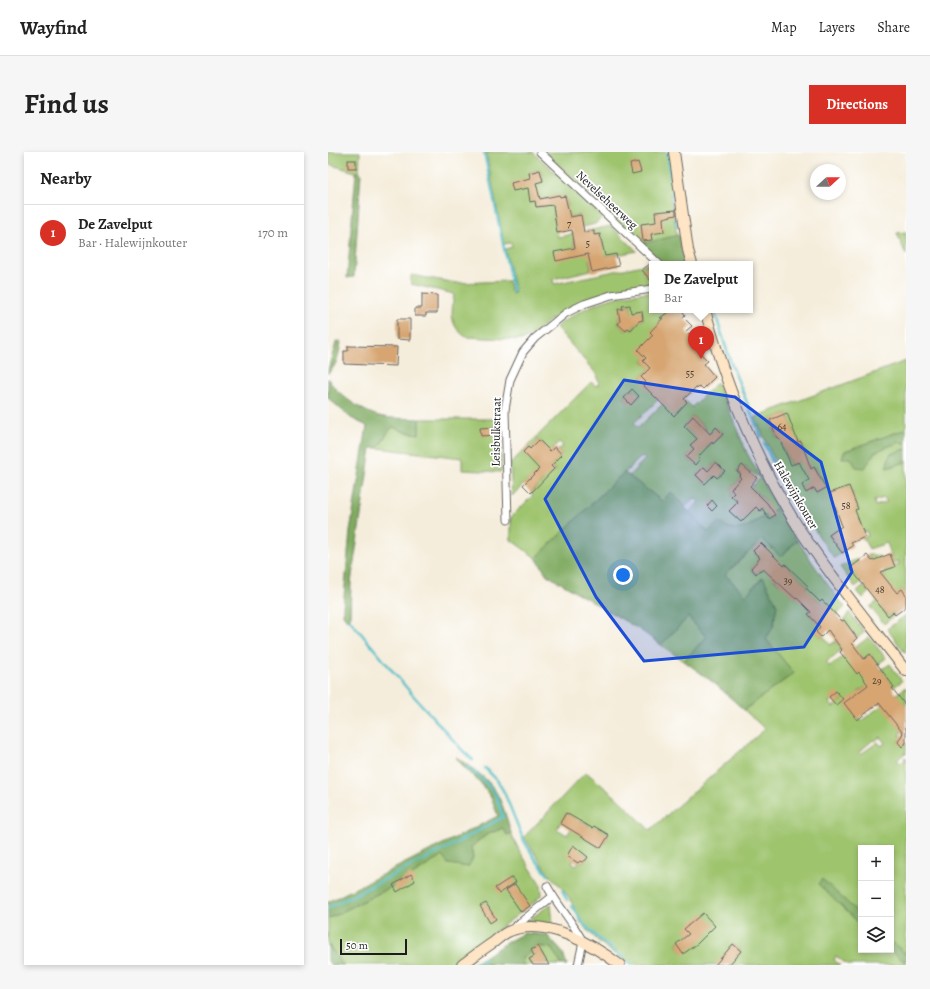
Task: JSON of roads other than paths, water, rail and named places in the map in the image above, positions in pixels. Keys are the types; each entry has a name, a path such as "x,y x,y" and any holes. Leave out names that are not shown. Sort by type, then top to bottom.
{"street":[{"name":"Nevelseheerweg","path":"540,152 656,261"},
{"path":"674,152 688,250 691,261"},
{"name":"Leisbulkstraat","path":"508,520 505,410 510,380 523,352 535,338 566,313 584,304 611,295 649,289"},
{"name":"Halewijnkouter","path":"706,313 728,382 750,436 774,486 800,530 906,671"},
{"path":"547,886 576,927 583,942 578,965"},
{"path":"462,965 509,931 553,896"},
{"path":"509,931 525,927 541,927 556,931 583,942 620,965"}],"waterway":[{"path":"484,152 513,292"},
{"path":"667,152 677,227"},
{"path":"715,313 732,366 761,437"},
{"path":"764,443 775,467"},
{"path":"349,619 411,693 463,751 473,760"},
{"path":"328,908 449,847 503,817 495,793 478,775 467,767"},
{"path":"485,768 497,780 504,792 524,841 548,875"},
{"path":"562,890 567,900"},
{"path":"572,906 584,924 597,937 632,965"},
{"path":"476,965 485,958"}],"place":[{"name":"De Zavelput","path":"701,359"}]}
